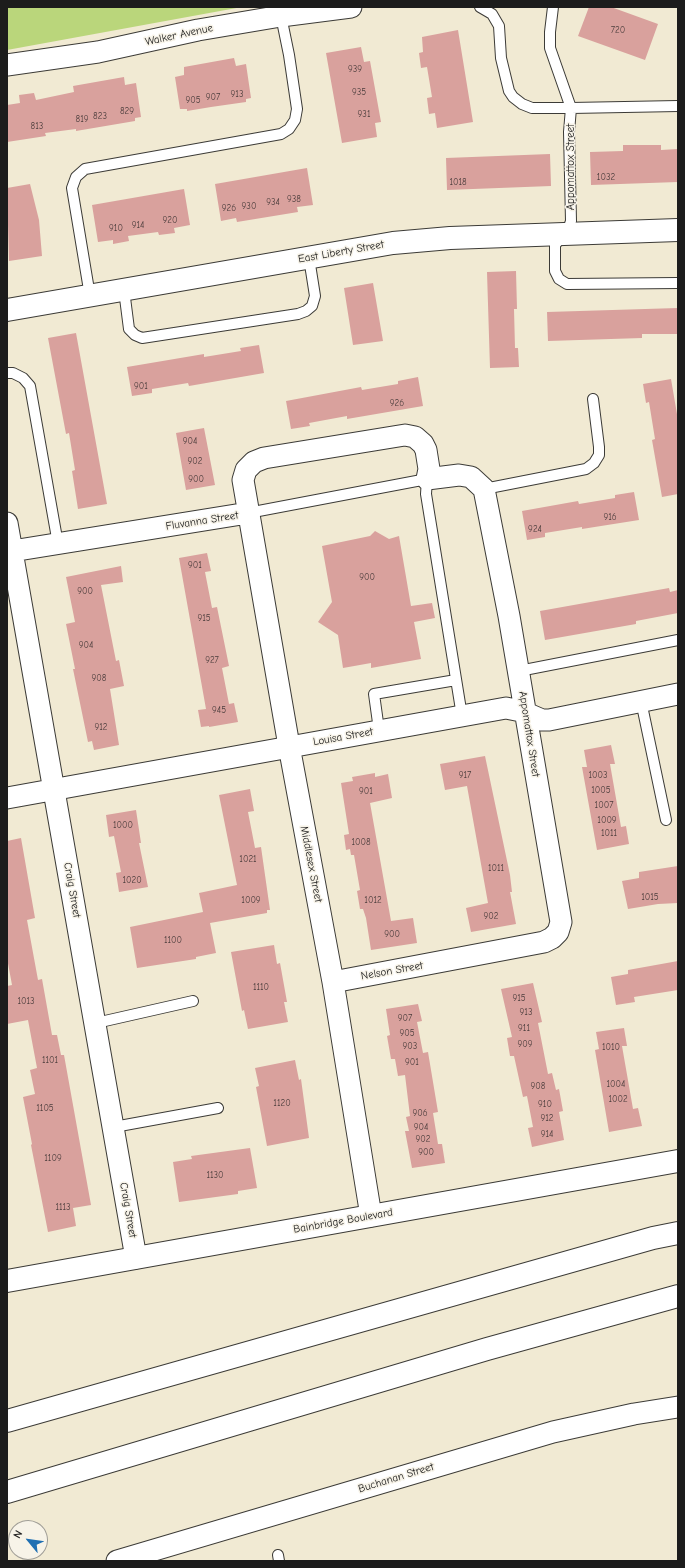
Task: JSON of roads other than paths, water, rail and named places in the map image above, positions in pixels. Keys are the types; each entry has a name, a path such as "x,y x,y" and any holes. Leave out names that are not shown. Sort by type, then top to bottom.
{"main road":[{"name":"East Liberty Street","path":"7,310 393,243 450,238 678,230"},
{"name":"Bainbridge Boulevard","path":"7,1281 678,1161"},
{"path":"7,1421 653,1238 678,1233"},
{"path":"7,1492 487,1349 678,1296"},
{"path":"7,1503 86,1468"}],"street":[{"name":"Walker Avenue","path":"7,65 98,52 198,30 281,16 351,7"},
{"name":"Fluvanna Street","path":"12,551 248,513 243,480 246,470 254,462 264,458 405,434 415,437 423,444 426,450 428,469 427,479"},
{"path":"427,479 460,475 471,478 484,489"},
{"name":"Appomattox Street","path":"452,960 544,942 552,938 558,932 561,922 519,671 484,489"},
{"name":"Middlesex Street","path":"248,513 289,746 333,982 371,1216"},
{"name":"Craig Street","path":"7,523 96,1023 136,1258"},
{"name":"Louisa Street","path":"7,798 506,708 549,720 678,694"},
{"name":"Nelson Street","path":"333,982 452,960"},
{"name":"Buchanan Street","path":"117,1561 546,1434 634,1414 678,1407"}],"lane":[{"path":"480,7 492,14 499,26 501,58 509,91 513,97 522,104 532,108 571,108 550,48 553,7"},
{"path":"90,296 72,188 76,177 85,169 281,134 289,129 295,120 297,108 281,16"},
{"name":"Appomattox Street","path":"678,106 571,108 569,132 571,221 569,227 562,234 555,245 555,271 559,279 567,284 678,283"},
{"path":"124,290 129,329 135,335 142,338 298,314 306,311 312,306 315,296 309,258"},
{"path":"7,373 13,373 23,378 30,386 58,544"},
{"path":"484,489 586,469 594,464 599,455 599,447 593,399"},
{"path":"248,513 427,479 426,494 462,716"},
{"path":"519,671 678,640"},
{"path":"379,730 374,694 456,680"},
{"path":"641,701 666,820"},
{"path":"96,1023 193,1001"},
{"path":"114,1127 218,1108"}]}
